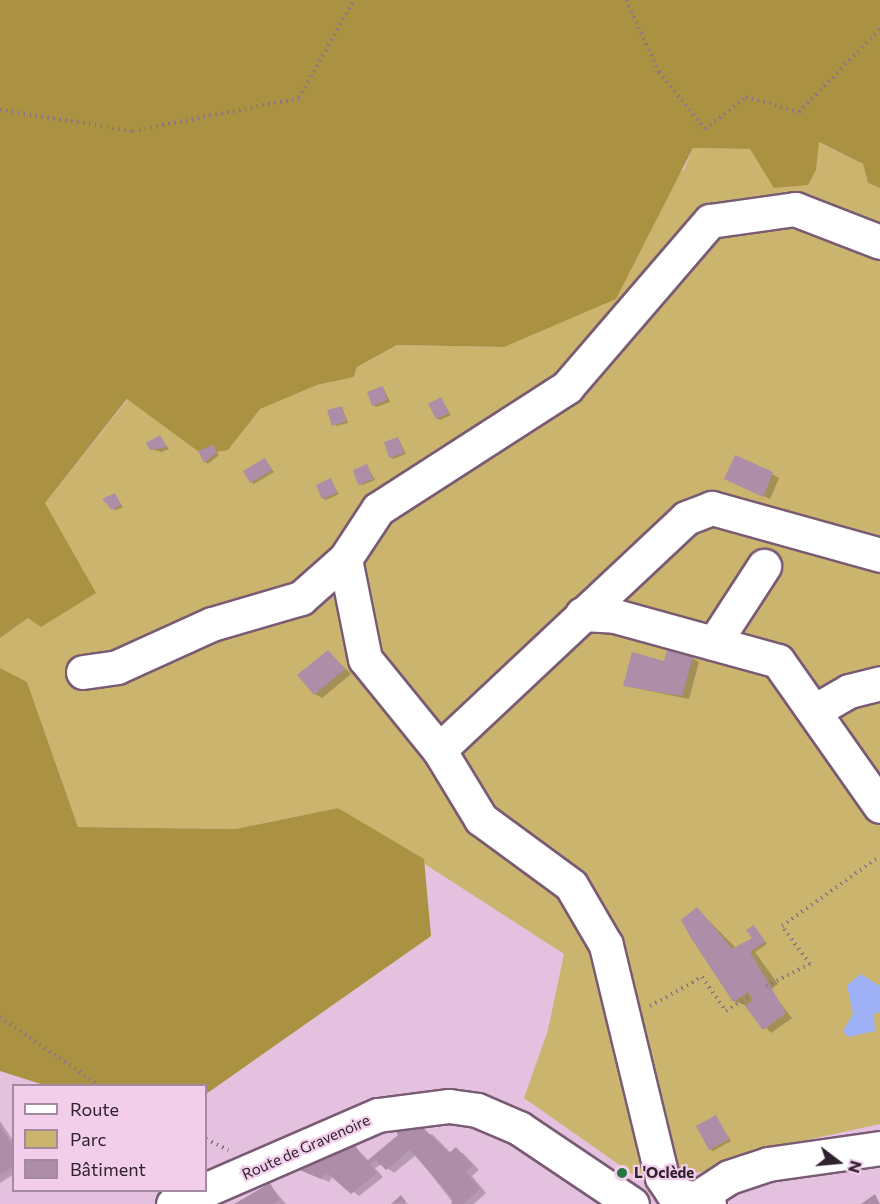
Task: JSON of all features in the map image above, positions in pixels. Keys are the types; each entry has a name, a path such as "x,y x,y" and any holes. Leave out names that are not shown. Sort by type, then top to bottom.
{"street":[{"path":"83,672 117,667 212,624 301,598 345,559 378,509 567,387 710,221 795,209 880,242"},
{"path":"439,750 686,518 712,508 880,555"},
{"path":"345,559 365,659 439,750 481,819 572,885 606,945 628,1019 662,1177 672,1192 702,1201"},
{"path":"714,643 764,566"},
{"path":"582,614 615,616 778,661 816,710 880,806"},
{"path":"816,710 849,691 880,683"},
{"name":"Route de Gravenoire","path":"207,1189 344,1128 424,1106 469,1108 519,1128 633,1204"},
{"path":"654,1204 702,1201 729,1177 817,1153 830,1157 880,1148"},
{"path":"728,1204 753,1170"},
{"name":"Route de Gravenoire","path":"173,1204 200,1192"}],"path":[{"path":"0,110 133,132 299,98 354,0"},
{"path":"626,0 659,72 705,129 746,97 799,112 880,29"},
{"path":"766,986 810,964 782,926 880,856"},
{"path":"628,1019 702,977 726,1011 750,996"},
{"path":"0,1017 97,1084"}],"green space":[{"path":"818,142 863,164 868,183 880,188 880,1124 742,1154 708,1171 641,1180 524,1098 548,1030 564,954 338,808 235,829 78,827 27,683 0,668 0,638 28,618 45,503 128,399 203,455 228,450 259,409 317,385 354,377 357,367 397,345 504,347 684,169 693,148 750,149 816,170"}],"shaded area":[{"path":"0,0 880,0 880,188 868,183 863,164 819,142 816,170 808,185 774,188 750,149 693,148 616,299 504,347 397,345 357,367 354,377 317,385 260,409 228,450 203,455 127,399 45,503 96,593 41,627 28,618 0,638"},
{"path":"0,668 27,682 78,827 235,829 338,808 424,859 431,936 207,1093 207,1084 41,1084 0,1071"}],"water":[{"path":"861,974 880,986 880,1012 874,1014 875,1031 848,1037 843,1031 853,1014 847,985"}],"building":[{"path":"383,386 387,400 372,406 367,392"},
{"path":"441,397 449,413 436,419 428,404"},
{"path":"342,406 346,421 332,426 327,410"},
{"path":"160,435 167,447 150,450 146,443"},
{"path":"398,437 404,453 389,458 384,442"},
{"path":"213,445 217,452 204,463 198,451"},
{"path":"735,455 773,472 763,497 724,479"},
{"path":"265,458 272,470 250,483 243,471"},
{"path":"367,464 373,479 358,485 353,470"},
{"path":"331,478 337,493 322,499 316,485"},
{"path":"115,493 121,505 112,510 102,499"},
{"path":"328,650 345,669 314,695 297,675"},
{"path":"667,650 693,657 682,696 623,686 632,652 664,661"},
{"path":"697,907 732,949 752,938 746,930 754,925 765,942 750,952 786,1013 763,1030 745,1006 753,1000 748,992 733,1002 681,920"},
{"path":"716,1115 729,1139 709,1150 696,1126"},
{"path":"416,1121 449,1153 456,1147 473,1166 466,1172 480,1189 463,1204 451,1204 453,1199 410,1150 386,1170 376,1160 369,1164 377,1173 351,1194 326,1172 321,1179 295,1168 352,1142 367,1161 398,1135 393,1127"},
{"path":"0,1126 12,1145 12,1167 0,1175"},
{"path":"270,1183 280,1200 274,1204 234,1204"},
{"path":"875,1194 880,1204 861,1204"},
{"path":"401,1195 406,1202 391,1204"}],"place":[{"name":"L'Oclède","path":"622,1173"}]}
